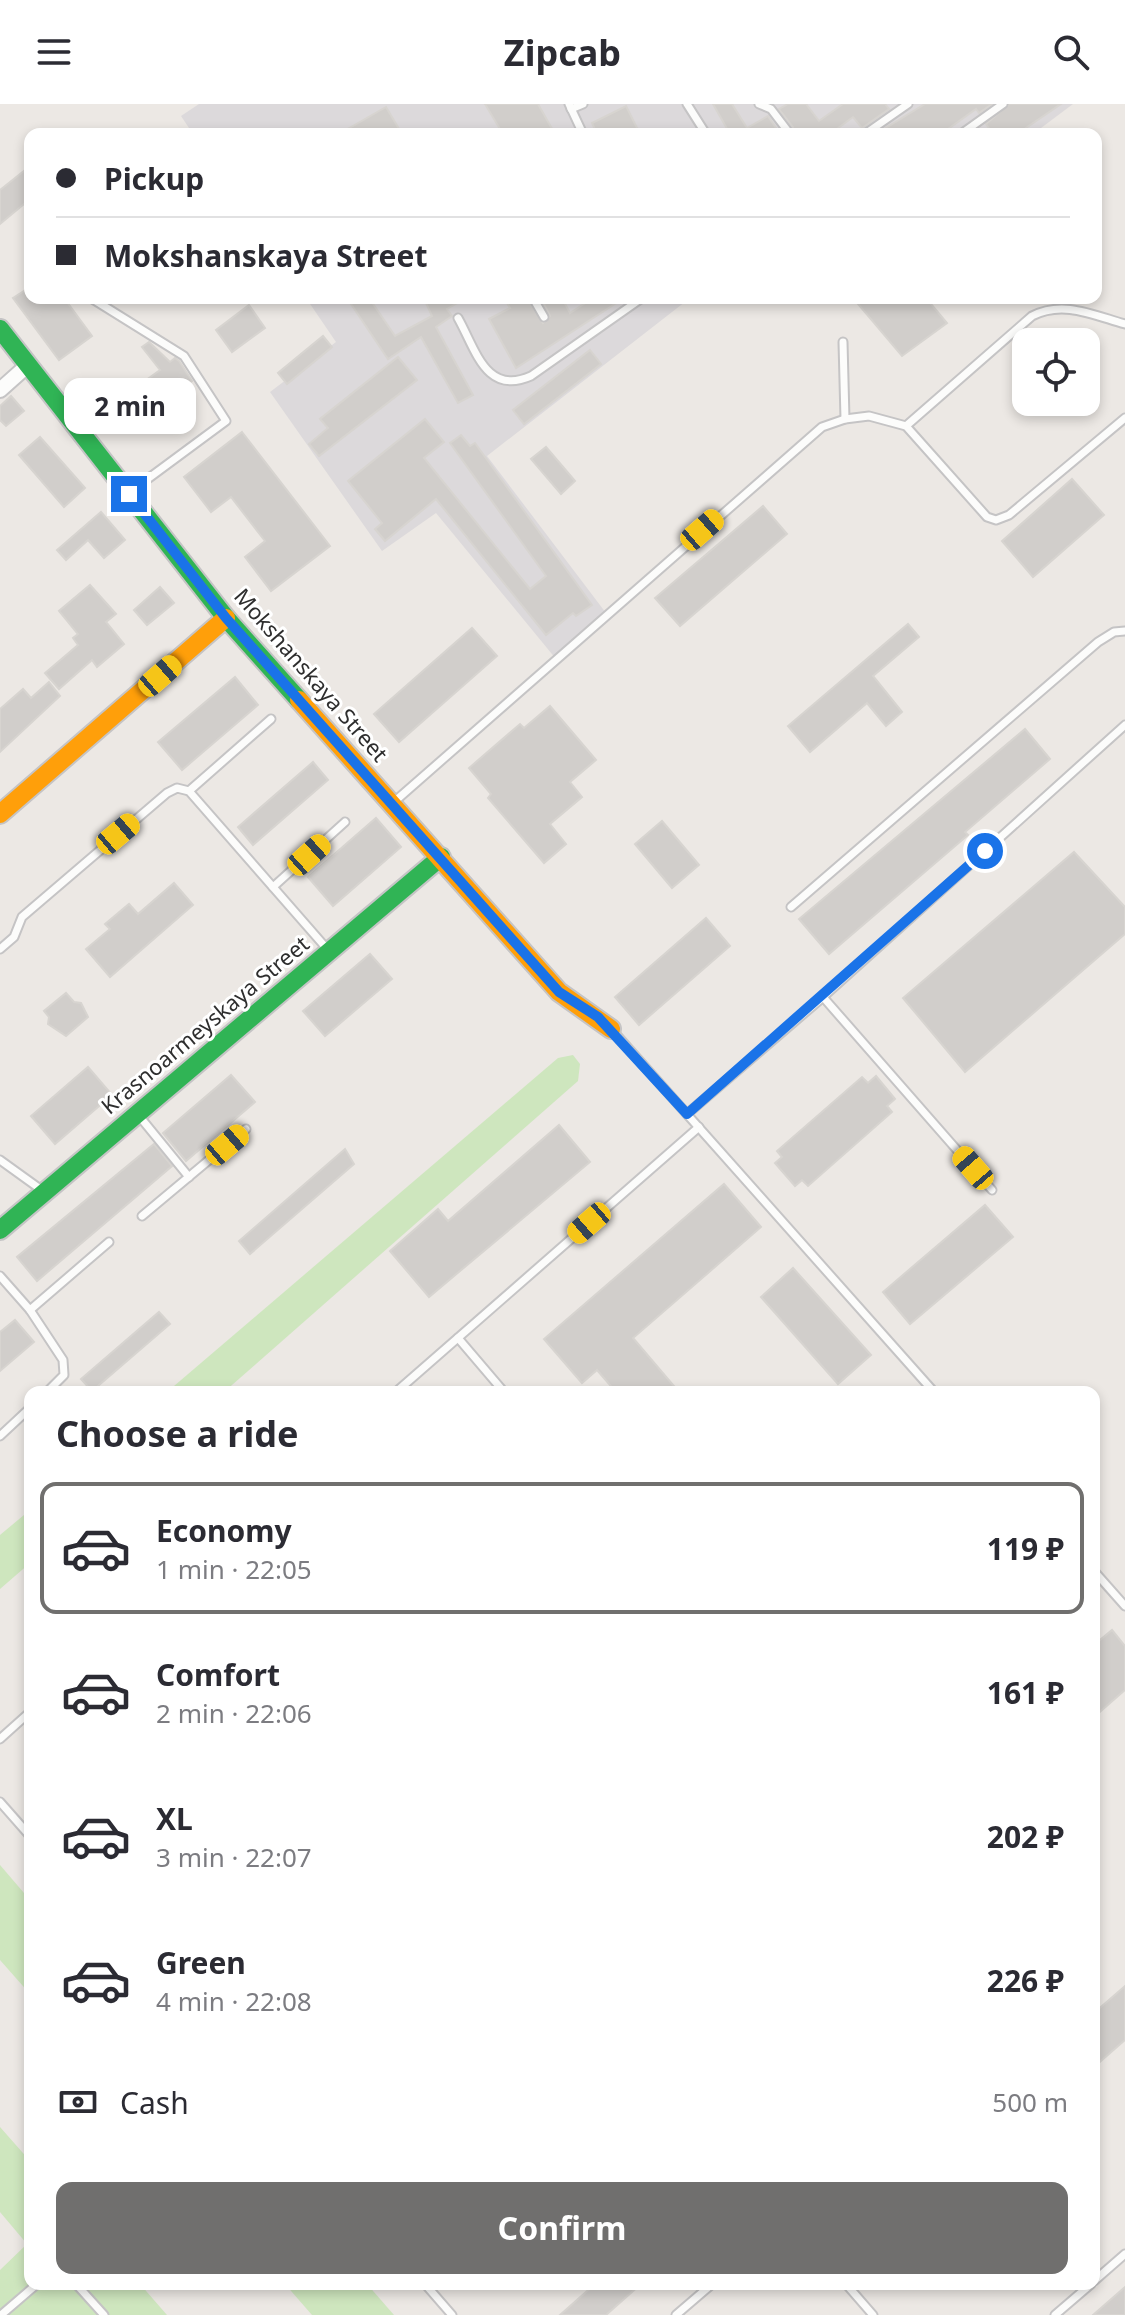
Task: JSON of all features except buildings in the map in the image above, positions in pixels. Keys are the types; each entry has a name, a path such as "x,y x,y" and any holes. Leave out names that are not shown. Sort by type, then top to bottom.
{"street":[{"name":"Mokshanskaya Street","path":"0,329 226,618 559,992 611,1029"},
{"path":"0,390 28,365"},
{"path":"0,814 226,618"},
{"name":"Krasnoarmeyskaya Street","path":"0,1230 441,857"}],"lane":[{"path":"580,128 570,107 583,104"},
{"path":"687,104 702,128"},
{"path":"759,104 771,109 785,128"},
{"path":"874,128 908,104"},
{"path":"969,128 1003,104"},
{"path":"101,304 184,356 226,421 129,494"},
{"path":"536,304 544,317"},
{"path":"458,318 491,376 504,383 515,383 531,376 633,304"},
{"path":"906,426 1032,316 1043,310 1072,308 1125,324"},
{"path":"843,342 845,419"},
{"path":"392,803 822,427 845,419 869,416 906,426 987,517 996,520 1009,515 1125,418"},
{"path":"791,907 1098,642 1114,632 1125,631"},
{"path":"189,791 271,719"},
{"path":"687,1114 823,997 1125,725"},
{"path":"0,949 14,937 22,917 167,793 177,788 189,791 330,952"},
{"path":"273,887 345,822"},
{"path":"823,997 992,1190"},
{"path":"611,1029 929,1386"},
{"path":"137,1114 189,1177"},
{"path":"403,1386 699,1127"},
{"path":"142,1216 246,1129"},
{"path":"0,1160 44,1193"},
{"path":"30,1310 109,1242"},
{"path":"0,1276 30,1310 63,1360 64,1375 53,1386"},
{"path":"458,1338 499,1386"},
{"path":"0,1436 24,1414"},
{"path":"1100,1578 1125,1606"},
{"path":"0,1739 24,1717"},
{"path":"0,1802 24,1829"},
{"path":"1100,2276 1125,2254"},
{"path":"1,2315 30,2290"},
{"path":"81,2290 104,2315"},
{"path":"430,2290 452,2315"},
{"path":"676,2315 705,2290"},
{"path":"851,2290 873,2315"},
{"path":"1055,2315 1084,2290"}],"shaded area":[{"path":"199,104 1073,104 1041,128 189,128 181,116"},
{"path":"310,304 682,304 487,456 606,613 556,659 436,513 382,551 270,392 336,342"}],"green space":[{"path":"573,1055 580,1064 578,1081 231,1386 174,1386 558,1058"},
{"path":"24,1515 24,1568 0,1589 0,1535"},
{"path":"0,1865 24,1893 24,1987 0,1960"},
{"path":"0,2127 24,2154 24,2240 0,2212"},
{"path":"24,2247 24,2290 145,2290 167,2315 0,2315 0,2270"},
{"path":"290,2290 372,2290 394,2315 312,2315"}],"traffic: fast":[{"path":"0,329 226,618 299,700"},
{"path":"0,1230 441,857"}],"traffic: slow":[{"path":"0,814 226,618"},
{"path":"299,700 559,992 611,1029"}],"route":[{"path":"129,494 226,618 559,992 611,1029 687,1114 985,851"}]}
